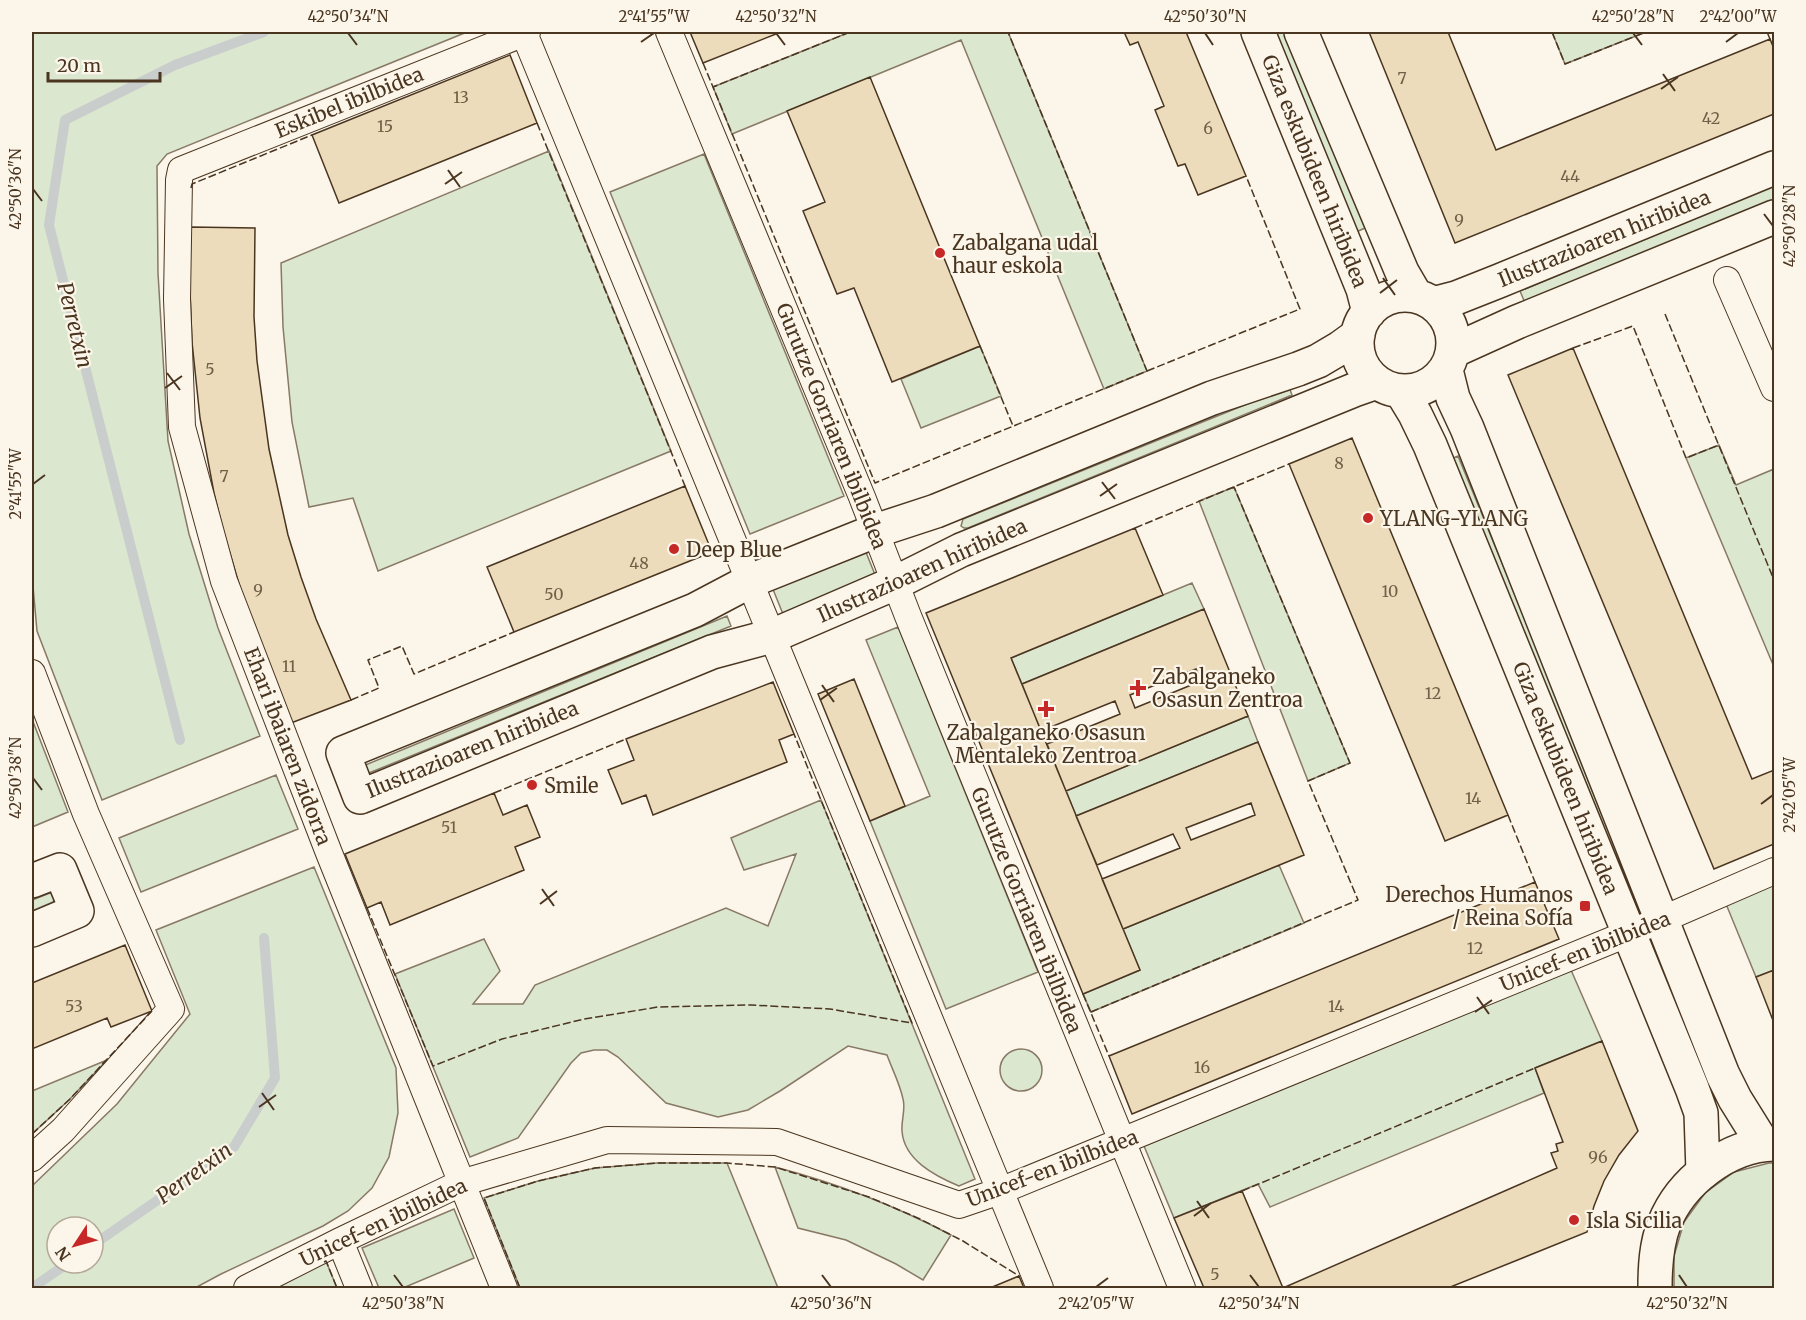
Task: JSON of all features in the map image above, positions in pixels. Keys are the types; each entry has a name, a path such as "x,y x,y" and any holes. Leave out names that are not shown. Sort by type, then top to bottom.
{"street":[{"path":"525,32 1040,1288"},
{"name":"Eskibel ibilbidea","path":"179,180 181,170 525,32"},
{"name":"Gurutze Gorriaren ibilbidea","path":"669,32 875,531 1182,1288"},
{"name":"Giza eskubideen hiribidea","path":"1258,32 1363,289 1364,323"},
{"name":"Giza eskubideen hiribidea","path":"1301,32 1402,272 1424,300"},
{"name":"Ilustrazioaren hiribidea","path":"1424,300 1456,298 1499,282 1774,168"},
{"name":"Ehari ibaiaren zidorra","path":"179,180 177,299 183,427 224,581 318,825 504,1288"},
{"path":"1449,360 1517,322 1774,217"},
{"path":"1727,280 1774,388"},
{"path":"1403,295 1424,300 1441,311 1447,320 1451,330 1449,360 1437,380 1426,387 1414,391 1389,387 1363,366 1359,356 1364,323 1378,303 1390,297 1403,295"},
{"name":"Ilustrazioaren hiribidea","path":"1364,323 1340,348 1298,369 1212,398 936,511 875,531 750,581 695,610 343,753 360,797 712,652 772,636 895,584 961,550 1354,390 1389,387"},
{"name":"Giza eskubideen hiribidea","path":"1449,360 1453,398 1467,428 1723,1075 1735,1099 1769,1144"},
{"name":"Giza eskubideen hiribidea","path":"1389,387 1415,414 1430,445 1629,933 1701,1113 1703,1172"},
{"path":"32,673 86,814 171,1009 63,1130 32,1158"},
{"path":"32,881 60,870 77,912 32,930"},
{"name":"Unicef-en ibilbidea","path":"248,1288 340,1240 461,1183 608,1140 777,1142 959,1205 1122,1142 1661,920 1774,871"},
{"path":"1655,1288 1656,1256 1664,1224 1680,1195 1703,1172 1731,1154 1769,1144"},
{"path":"340,1240 359,1288"}],"green space":[{"path":"32,32 467,32 167,154 157,166 158,273 168,441 189,534 218,628 260,736 102,800 37,631 32,575"},
{"path":"850,32 1008,32 1147,371 1104,389 961,40 732,134 713,87"},
{"path":"1272,32 1285,32 1365,228 1354,233"},
{"path":"1552,32 1646,32 1565,64"},
{"path":"549,151 671,451 378,571 353,498 309,507 292,422 283,327 281,263"},
{"path":"704,154 844,496 750,534 610,192"},
{"path":"1774,186 1774,201 1525,303 1520,291"},
{"path":"980,346 1001,396 921,428 901,379"},
{"path":"1289,387 1292,395 968,528 961,526 963,519"},
{"path":"1719,445 1736,485 1774,469 1774,667 1686,458"},
{"path":"1458,456 1709,1066 1698,1071 1444,462"},
{"path":"1234,487 1350,763 1308,781 1199,501"},
{"path":"863,545 878,582 785,619 770,582"},
{"path":"1192,583 1204,609 1022,684 1011,658"},
{"path":"727,616 731,626 367,774 363,766"},
{"path":"898,627 1038,972 946,1009 870,821 930,796 866,640"},
{"path":"1248,716 1258,742 1076,816 1066,791"},
{"path":"32,719 68,812 32,827"},
{"path":"276,775 298,829 141,892 119,838"},
{"path":"821,800 975,1179 959,1186 931,1172 915,1159 904,1141 902,1127 904,1103 887,1055 848,1046 748,1110 718,1117 666,1103 618,1057 607,1050 581,1053 571,1063 518,1138 470,1157 395,974 484,939 500,971 473,1004 523,1004 535,985 726,908 768,926 796,854 744,870 731,838"},
{"path":"1279,865 1304,923 1091,1012 1083,994 1140,970 1123,929"},
{"path":"314,867 396,1068 398,1113 389,1157 372,1188 348,1211 323,1226 195,1288 32,1288 32,1186 117,1104 190,1014 156,930"},
{"path":"1774,883 1774,970 1756,977 1726,904"},
{"path":"53,893 55,899 53,902 32,911 32,900"},
{"path":"1571,970 1602,1041 1535,1068 1544,1093 1270,1207 1258,1184 1174,1218 1144,1146"},
{"path":"1021,1049 1036,1055 1042,1070 1036,1085 1021,1091 1006,1085 1000,1070 1006,1055"},
{"path":"107,1060 70,1099 32,1134 32,1091"},
{"path":"657,1163 727,1163 778,1288 520,1288 484,1198 538,1181 595,1168"},
{"path":"1774,1163 1774,1288 1674,1288 1674,1256 1684,1222 1705,1193 1734,1172"},
{"path":"775,1167 864,1196 951,1235 923,1280 846,1240 798,1228"},
{"path":"454,1209 474,1258 403,1288 379,1288 362,1248"},
{"path":"326,1261 337,1288 270,1288"}],"building":[{"path":"690,32 781,32 703,63"},
{"path":"1124,32 1186,32 1246,176 1198,195 1185,164 1178,166 1155,110 1164,106 1138,42 1130,45"},
{"path":"1369,32 1448,32 1496,150 1770,39 1774,49 1774,114 1455,243"},
{"path":"510,55 537,123 339,203 312,135"},
{"path":"870,77 980,346 892,382 854,288 837,294 803,211 825,202 787,111"},
{"path":"190,227 255,228 254,317 257,361 269,449 288,535 301,577 316,619 351,700 291,723 245,604 214,493 200,418 192,342"},
{"path":"1573,348 1752,779 1774,770 1774,844 1714,869 1508,375"},
{"path":"1352,438 1508,815 1445,841 1289,464"},
{"path":"685,486 712,552 514,632 487,567"},
{"path":"1135,528 1163,595 1011,658 1140,970 1083,994 926,613"},
{"path":"1204,609 1248,716 1066,791 1047,744 1120,714 1115,701 1041,731 1022,684","holes":["1196,669 1201,681 1135,708 1130,695"]},
{"path":"854,679 905,806 870,821 818,694"},
{"path":"773,682 794,734 779,740 787,762 653,815 646,795 622,804 608,770 634,760 626,739"},
{"path":"1258,742 1304,855 1123,929 1102,879 1180,848 1173,834 1097,865 1076,816","holes":["1251,803 1255,815 1191,840 1186,828"]},
{"path":"494,793 503,815 527,805 540,837 515,847 524,870 390,925 381,902 367,908 345,854"},
{"path":"1535,882 1559,939 1132,1114 1109,1056"},
{"path":"125,945 152,1011 111,1027 107,1018 32,1049 32,983"},
{"path":"1774,970 1774,1023 1756,977"},
{"path":"1602,1041 1638,1131 1619,1155 1604,1181 1587,1232 1448,1288 1283,1288 1557,1168 1551,1153 1558,1151 1556,1144 1563,1142 1535,1068"},
{"path":"1242,1191 1283,1288 1204,1288 1174,1218"},
{"path":"1019,1276 1024,1288 990,1288"}],"waterway":[{"name":"Perretxin","path":"180,740 49,225 65,120 175,65 264,32"},
{"name":"Perretxin","path":"105,1237 234,1147 275,1078 264,938"},
{"name":"Perretxin","path":"32,1288 51,1275"}],"fence":[{"path":"850,32 713,87 875,483 1147,371 1008,32"},
{"path":"1552,32 1565,64 1646,32"},
{"path":"1767,32 1770,39"},
{"path":"703,63 713,87"},
{"path":"537,123 685,486"},
{"path":"191,188 192,184 312,135"},
{"path":"1147,371 1300,309 1246,176"},
{"path":"1665,314 1774,580"},
{"path":"1573,348 1633,326 1686,458 1719,445"},
{"path":"980,346 1013,426"},
{"path":"1135,528 1289,464"},
{"path":"1091,1012 1358,900 1308,781 1350,763 1234,487"},
{"path":"351,700 379,688 368,660 402,646 414,674 514,632"},
{"path":"367,908 433,1066 502,1039 584,1019 658,1007 751,1005 830,1009 912,1023 794,734"},
{"path":"494,793 626,739"},
{"path":"1508,815 1535,882"},
{"path":"1083,994 1109,1056"},
{"path":"32,1134 70,1099 152,1011"},
{"path":"1242,1191 1535,1068"},
{"path":"520,1288 484,1198 538,1181 595,1168 657,1163 727,1163 775,1167 869,1197 920,1219 963,1241 1019,1276"},
{"path":"324,1262 326,1261 337,1288"}],"place":[{"name":"Zabalgana udal haur eskola","path":"940,253"},
{"name":"YLANG-YLANG","path":"1368,518"},
{"name":"Deep Blue","path":"674,549"},
{"name":"Zabalganeko Osasun Zentroa","path":"1138,688"},
{"name":"Zabalganeko Osasun Mentaleko Zentroa","path":"1046,709"},
{"name":"Smile","path":"532,785"},
{"name":"Derechos Humanos / Reina Sofía","path":"1585,906"},
{"name":"Isla Sicilia","path":"1574,1220"}]}
